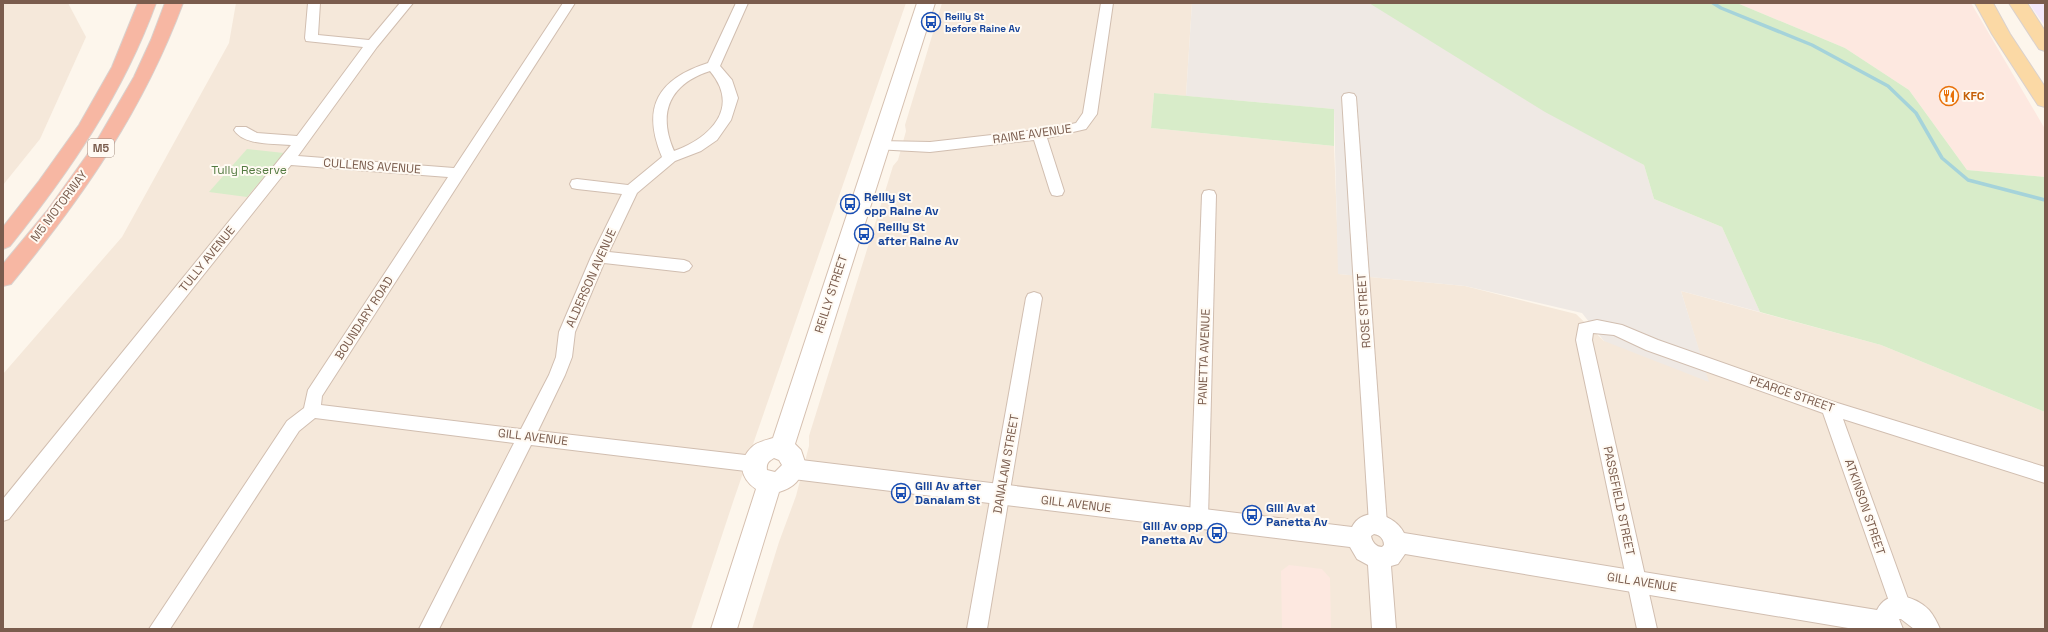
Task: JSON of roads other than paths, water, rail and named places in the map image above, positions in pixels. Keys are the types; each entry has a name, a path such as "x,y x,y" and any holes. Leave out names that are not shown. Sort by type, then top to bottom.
{"highway":[{"name":"M5 MOTORWAY","path":"3,241 57,170 89,122 129,49 147,3"},
{"name":"M5 MOTORWAY","path":"3,278 72,190 110,134 146,71 167,24 174,3"}],"main road":[{"name":"REILLY STREET","path":"781,448 926,3"},
{"path":"1984,3 2001,34 2039,85 2045,101"},
{"path":"2018,3 2045,45"},
{"path":"781,448 791,454 794,458 793,469 787,478 770,483 764,482 755,475 754,464 761,453 767,450 781,448"},
{"path":"724,629 770,483"}],"street":[{"path":"314,3 311,38 372,44"},
{"name":"TULLY AVENUE","path":"3,513 286,160 372,44 406,3"},
{"name":"BOUNDARY ROAD","path":"312,411 314,395 569,3"},
{"path":"670,158 659,131 658,114 664,99 670,89 687,76 713,66 742,3"},
{"name":"RAINE AVENUE","path":"880,146 930,147 1068,130 1080,126 1090,114 1106,3"},
{"name":"ALDERSON AVENUE","path":"429,629 557,375 564,356 567,332 599,257 631,190 670,158 696,148 712,137 724,120 731,98 725,80 713,66"},
{"name":"ROSE STREET","path":"1349,97 1378,524"},
{"path":"240,130 254,137 300,141"},
{"path":"1039,134 1057,191"},
{"name":"CULLENS AVENUE","path":"286,160 458,172"},
{"path":"577,184 631,190"},
{"name":"PANETTA AVENUE","path":"1199,519 1209,195"},
{"path":"599,257 684,266"},
{"name":"DANALAM STREET","path":"978,629 1034,298"},
{"name":"PEARCE STREET","path":"1592,374 1584,340 1585,328 1597,326 1616,329 1652,345 1830,408 2045,475"},
{"name":"PASSEFIELD STREET","path":"1592,374 1647,629"},
{"name":"ATKINSON STREET","path":"1830,408 1893,620"},
{"path":"159,629 293,426 312,411"},
{"name":"GILL AVENUE","path":"312,411 754,464"},
{"name":"GILL AVENUE","path":"793,469 1359,538"},
{"path":"1378,524 1390,531 1397,542 1396,548 1390,556 1379,558 1363,549 1359,538 1362,529 1366,526 1378,524"},
{"name":"GILL AVENUE","path":"1397,542 1636,581 1893,620"},
{"path":"1379,558 1384,629"},
{"path":"1893,620 1917,614 1930,629"}],"waterway":[{"path":"1713,3 1721,8 1812,45 1888,86 1916,113 1942,158 1968,180 2045,200"}],"place":[{"name":"Reilly St before Raine Av","path":"931,22"},
{"name":"KFC","path":"1949,96"},
{"name":"Reilly St opp Raine Av","path":"850,204"},
{"name":"Reilly St after Raine Av","path":"864,234"},
{"name":"Gill Av after Danalam St","path":"901,493"},
{"name":"Gill Av at Panetta Av","path":"1252,515"},
{"name":"Gill Av opp Panetta Av","path":"1217,533"}],"park label":[{"name":"Tully Reserve","path":"249,170"}]}
